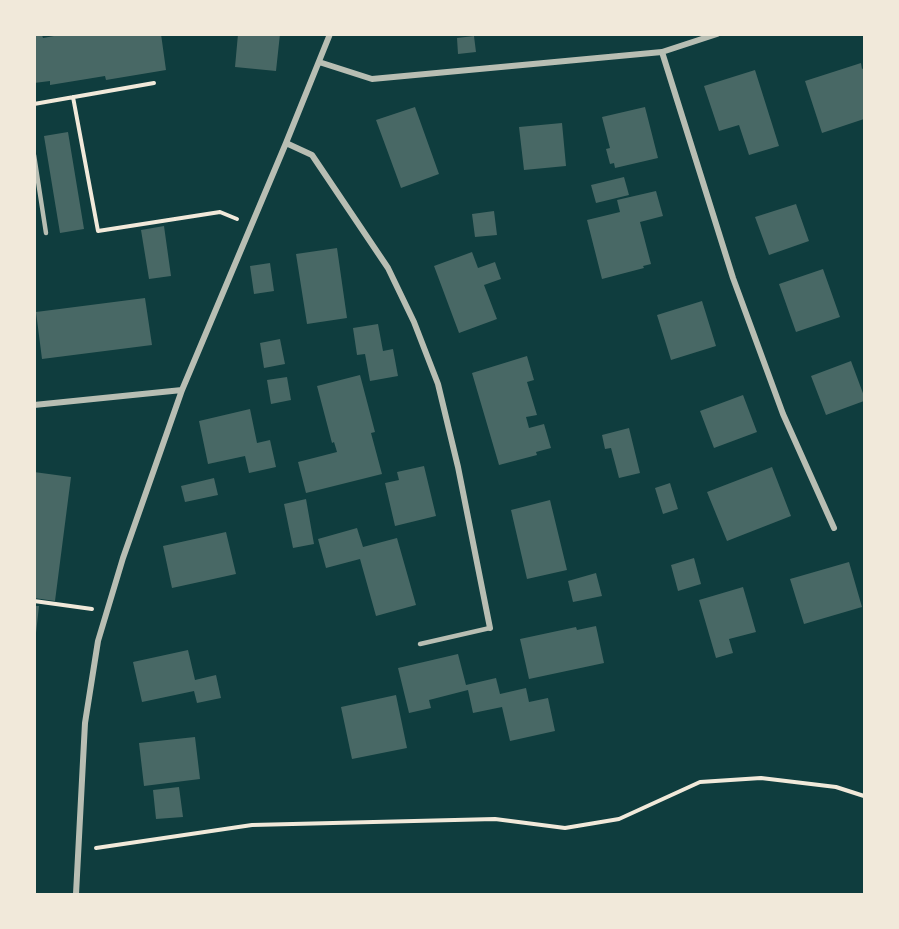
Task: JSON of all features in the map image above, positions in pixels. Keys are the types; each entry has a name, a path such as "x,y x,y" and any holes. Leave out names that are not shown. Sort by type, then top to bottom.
{"street":[{"path":"76,894 85,723 98,641 123,558 182,390 330,34"},
{"path":"319,62 372,79 662,52 717,34"},
{"path":"662,52 733,278 783,414 834,528"},
{"path":"286,143 312,155 388,268 414,322 438,384 458,467 490,628"},
{"path":"34,405 182,390"}],"lane":[{"path":"34,155 46,233"},
{"path":"420,644 490,628"}],"path":[{"path":"34,104 154,83"},
{"path":"73,97 98,231 220,212 252,225"},
{"path":"34,601 108,610"},
{"path":"78,850 252,825 495,819 565,828 619,819 700,782 750,778 836,787 864,796"}],"building":[{"path":"65,34 161,34 166,70 106,80 105,76 50,85 50,81 34,83 34,36 42,35 43,38"},
{"path":"238,34 280,34 276,71 235,67"},
{"path":"474,36 476,52 458,54 457,38"},
{"path":"861,63 862,69 864,68 864,119 822,133 805,81"},
{"path":"755,70 779,146 749,155 739,125 719,131 704,86"},
{"path":"415,107 439,174 401,188 376,120"},
{"path":"645,107 658,158 615,168 614,163 610,164 606,149 610,148 602,117"},
{"path":"562,123 566,166 524,170 519,127"},
{"path":"68,132 84,229 60,233 44,136"},
{"path":"624,177 629,195 596,203 591,185"},
{"path":"656,191 663,216 640,222 651,264 602,279 587,220 620,212 617,200"},
{"path":"796,204 809,241 769,255 755,217"},
{"path":"494,211 497,235 475,237 472,214"},
{"path":"164,226 171,276 149,279 141,230"},
{"path":"337,248 347,318 307,324 296,254"},
{"path":"472,252 478,268 495,262 501,279 484,285 497,319 459,333 434,266"},
{"path":"270,263 274,291 254,294 250,266"},
{"path":"823,269 840,317 796,332 779,284"},
{"path":"145,298 152,345 42,359 36,312"},
{"path":"702,301 716,346 671,360 657,315"},
{"path":"378,324 383,351 393,349 398,376 370,381 365,354 357,355 353,328"},
{"path":"280,339 285,364 264,368 260,343"},
{"path":"527,356 534,380 527,382 537,415 526,417 529,428 544,424 551,448 536,452 537,455 499,465 472,373"},
{"path":"851,361 864,401 826,415 811,376"},
{"path":"360,375 375,432 371,433 382,474 306,493 298,462 337,452 334,442 332,443 317,386"},
{"path":"287,377 291,400 271,404 267,380"},
{"path":"743,395 757,432 714,448 700,411"},
{"path":"250,409 257,443 270,440 276,467 249,473 245,456 208,464 199,421"},
{"path":"629,428 640,473 619,478 611,448 605,449 602,435"},
{"path":"424,466 436,516 395,526 385,483 399,480 397,472"},
{"path":"772,467 791,516 727,541 707,492"},
{"path":"34,472 71,477 55,601 34,598"},
{"path":"214,478 218,495 185,502 181,486"},
{"path":"670,483 678,509 663,514 655,488"},
{"path":"306,499 314,544 293,548 284,504"},
{"path":"550,500 567,570 527,579 511,510"},
{"path":"357,528 363,547 397,538 416,605 376,616 360,559 326,568 318,539"},
{"path":"226,532 236,574 172,588 163,546"},
{"path":"694,558 701,584 678,591 671,565"},
{"path":"849,562 862,607 804,624 790,579"},
{"path":"596,573 602,596 573,602 568,581"},
{"path":"743,587 756,632 729,639 733,653 716,658 699,600"},
{"path":"34,606 39,606 36,633 34,633"},
{"path":"596,626 604,663 529,679 520,639 576,627 577,630"},
{"path":"188,650 195,680 216,675 221,698 197,703 194,691 142,702 133,662"},
{"path":"458,654 466,685 496,678 500,694 526,688 529,702 548,698 555,731 510,741 502,707 473,713 468,690 429,700 431,708 409,713 398,668"},
{"path":"396,695 407,748 352,759 341,707"},
{"path":"195,737 200,779 144,786 139,743"},
{"path":"179,787 183,817 156,819 153,790"}]}
